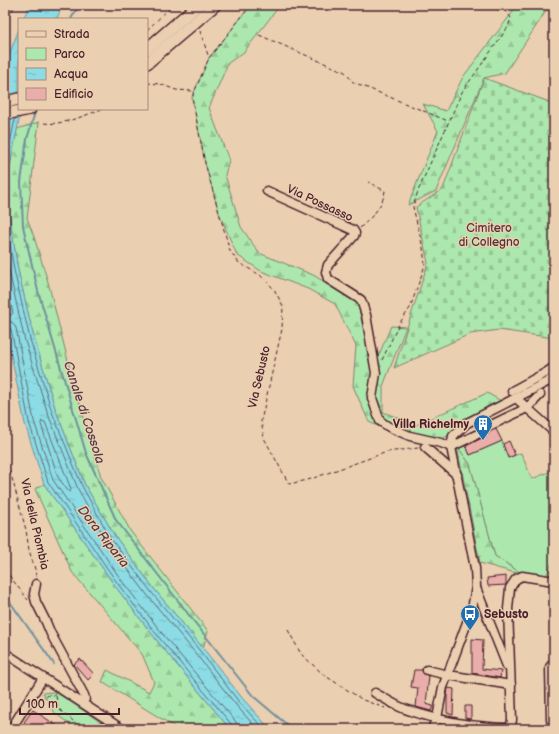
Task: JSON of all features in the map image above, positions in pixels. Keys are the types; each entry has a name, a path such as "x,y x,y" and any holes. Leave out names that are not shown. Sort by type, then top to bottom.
{"highway":[{"path":"148,48 198,5"},
{"path":"148,62 215,5"},
{"path":"5,102 18,99"},
{"path":"5,114 25,110"}],"street":[{"name":"Via Possasso","path":"267,191 353,230 355,233 354,236 328,265 326,272 328,279 361,300 366,315 376,374 372,398 380,422 410,436 441,443 451,447"},
{"path":"432,729 437,718 448,675 472,609 476,587 475,568 451,447 454,436 467,423 554,367"},
{"path":"514,394 547,382 554,377"},
{"path":"514,394 526,408 554,432"},
{"path":"451,447 484,431 486,427 526,408 540,395"},
{"path":"425,448 457,475"},
{"path":"375,694 407,710 437,718 468,725 511,729 512,720 508,610 510,588 516,579 522,576 554,581"},
{"name":"Via della Piombia","path":"36,584 34,594 36,602 51,634 84,695 85,699 83,703"},
{"path":"476,587 510,672"},
{"path":"5,653 43,678 57,691 83,703 122,729"},
{"path":"554,662 550,667 552,679 550,720 554,721"},
{"path":"427,670 510,685"},
{"path":"11,729 43,678"}],"path":[{"path":"5,23 14,5"},
{"path":"148,29 173,5"},
{"name":"Via Sebusto","path":"251,5 209,58 192,97 205,163 230,251 239,263 260,275 274,288 283,306 282,329 261,421 264,438 289,484 308,480 388,452 425,448"},
{"path":"382,360 399,324 410,308 425,265 424,248 413,207 418,191 462,92 508,27 511,18 508,12 481,5"},
{"path":"200,31 209,58"},
{"path":"259,35 345,72 353,82 449,122"},
{"path":"148,83 160,84 176,90 195,91"},
{"path":"44,123 51,124 70,120 99,110"},
{"path":"355,233 372,216 384,199 385,191 368,182"},
{"name":"Via della Piombia","path":"5,458 26,530 29,550 35,569 36,584"},
{"path":"5,570 29,602"},
{"path":"288,630 301,654 324,675 363,700 388,709"},
{"path":"38,699 49,696 57,691 58,707 83,729"}],"green space":[{"path":"251,5 280,5 244,52 228,63 209,108 229,160 225,175 241,227 259,253 313,275 357,301 373,369 391,326 406,327 383,386 383,412 416,425 487,393 501,401 490,405 449,435 432,445 412,442 369,422 353,386 356,346 335,304 308,289 261,271 237,255 219,213 205,163 192,97 209,58"},
{"path":"516,5 550,5 505,73 484,78 436,191 408,205 438,131 423,104 446,111 463,77 512,13"},
{"name":"Cimitero di Collegno","path":"484,78 552,103 554,99 554,338 499,330 470,334 394,368 428,263 416,207 443,189"},
{"path":"39,122 27,218 48,282 71,373 101,477 131,532 208,631 203,648 155,590 115,536 85,485 56,411 34,338 18,270 8,206 9,171 17,129"},
{"path":"464,441 470,455 502,441 508,458 521,453 532,479 554,470 554,559 546,576 521,573 495,556 470,464 457,446"},
{"path":"457,446 470,464 495,556 521,573 480,563"},
{"path":"44,484 115,586 158,642 230,729 178,729 102,682 107,670 149,692 154,682 142,654 72,572 35,489"},
{"path":"53,692 60,695 111,729 76,729 55,713 43,693"}],"water":[{"path":"30,5 62,5 57,18 24,18"},
{"name":"Dora Riparia","path":"18,32 18,110 23,110 19,120 9,171 8,206 18,270 34,338 56,411 85,485 115,536 155,590 243,699 270,729 230,729 158,642 115,586 44,484 25,424 8,340 5,316 5,66"}],"building":[{"name":"Villa Richelmy","path":"496,429 502,441 470,455 466,446"},
{"path":"509,441 515,455 508,458 503,444"},
{"path":"506,576 506,585 488,586 487,578"},
{"path":"472,639 483,640 482,669 501,671 500,678 472,673"},
{"path":"80,659 94,674 88,680 74,664"},
{"path":"414,670 422,670 424,674 429,676 426,704 433,706 431,711 416,707 418,688 411,687"},
{"path":"448,688 454,689 453,715 447,713"},
{"path":"465,706 471,706 471,719 465,718"},
{"path":"33,710 62,729 34,729 24,722"}],"waterway":[{"name":"Canale di Cossola","path":"72,18 79,5"},
{"name":"Canale di Cossola","path":"36,110 27,139 21,182 23,226 38,291 86,453 116,520 253,696 292,729"},
{"path":"5,595 54,664"}],"place":[{"name":"Villa Richelmy","path":"483,441"},
{"name":"Sebusto","path":"470,631"}]}
